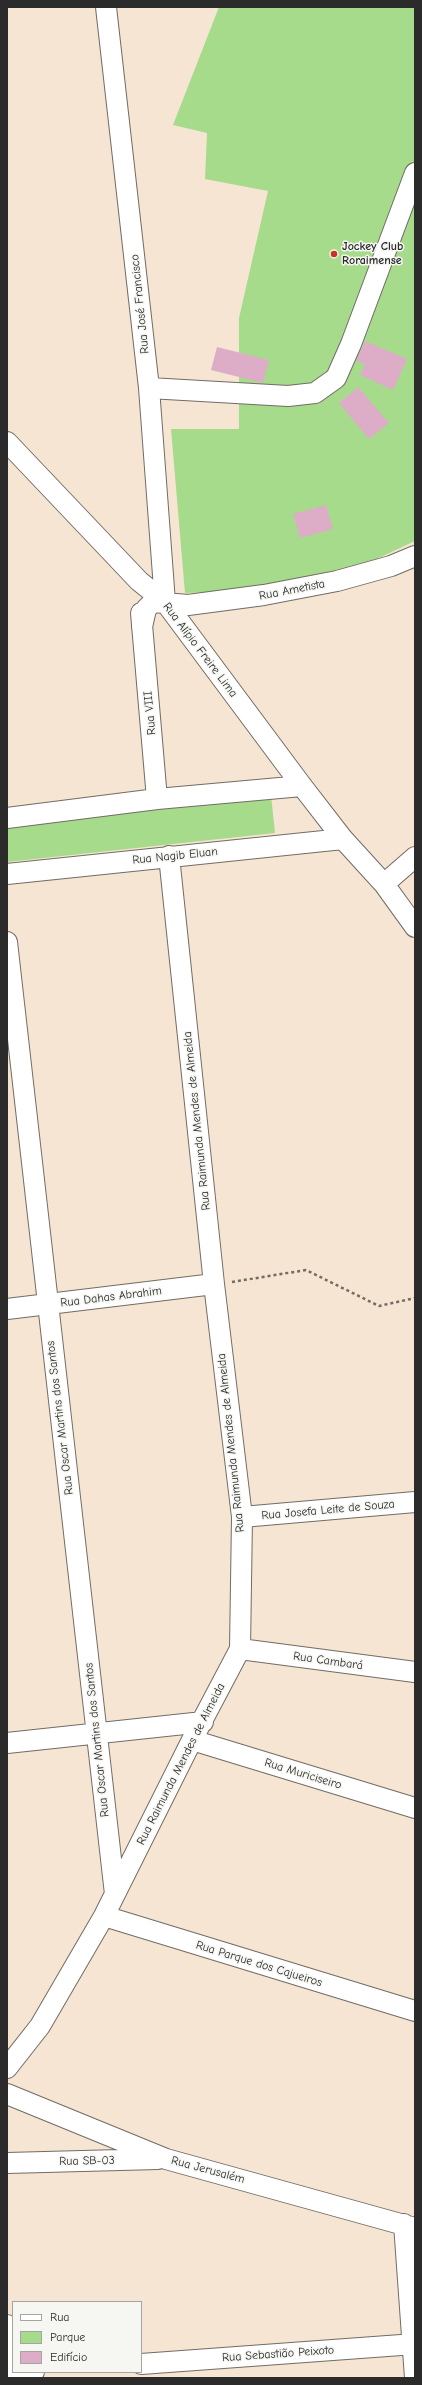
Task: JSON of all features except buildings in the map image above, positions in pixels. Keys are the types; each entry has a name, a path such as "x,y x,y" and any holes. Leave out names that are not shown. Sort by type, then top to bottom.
{"street":[{"name":"Rua José Francisco","path":"106,7 149,388 165,602"},
{"path":"149,388 288,396 315,393 336,378 351,344 415,173"},
{"name":"Rua Alípio Freire Lima","path":"7,442 139,581 165,602 302,786 343,839 384,884 415,927"},
{"name":"Rua Ametista","path":"165,602 188,605 264,595 337,581 391,566 415,556"},
{"name":"Rua VIII","path":"139,581 157,799"},
{"name":"Rua VIII","path":"142,627 149,605 153,602 165,602"},
{"path":"7,818 157,799 302,786"},
{"name":"Rua Nagib Eluan","path":"7,874 168,856 343,839"},
{"name":"Rua Raimunda Mendes de Almeida","path":"7,2068 40,2026 104,1916 192,1740 240,1649 242,1517 214,1284 168,856"},
{"path":"384,884 415,857"},
{"name":"Rua Oscar Martins dos Santos","path":"7,942 115,1894"},
{"name":"Rua Dahas Abrahim","path":"7,1309 214,1284"},
{"name":"Rua Josefa Leite de Souza","path":"242,1517 415,1502"},
{"name":"Rua Cambará","path":"240,1649 415,1672"},
{"path":"7,1743 202,1722"},
{"name":"Rua Muriciseiro","path":"192,1740 415,1808"},
{"name":"Rua Parque dos Cajueiros","path":"104,1916 415,2011"},
{"name":"Rua Jerusalém","path":"7,2094 166,2159 410,2226"},
{"name":"Rua SB-03","path":"7,2163 166,2159"},
{"path":"410,2226 415,2378"},
{"path":"7,2325 10,2375 26,2373"},
{"name":"Rua Sebastião Peixoto","path":"142,2364 414,2344"}],"path":[{"path":"214,1284 306,1270 379,1306 415,1298"}],"green space":[{"name":"Jockey Club Roraimense","path":"219,7 415,7 415,541 368,563 239,591 185,593 171,429 239,429 239,318 268,191 205,179 207,133 173,125"},
{"path":"271,795 275,833 7,862 7,824"}],"place":[{"name":"Jockey Club Roraimense","path":"334,254"}]}
